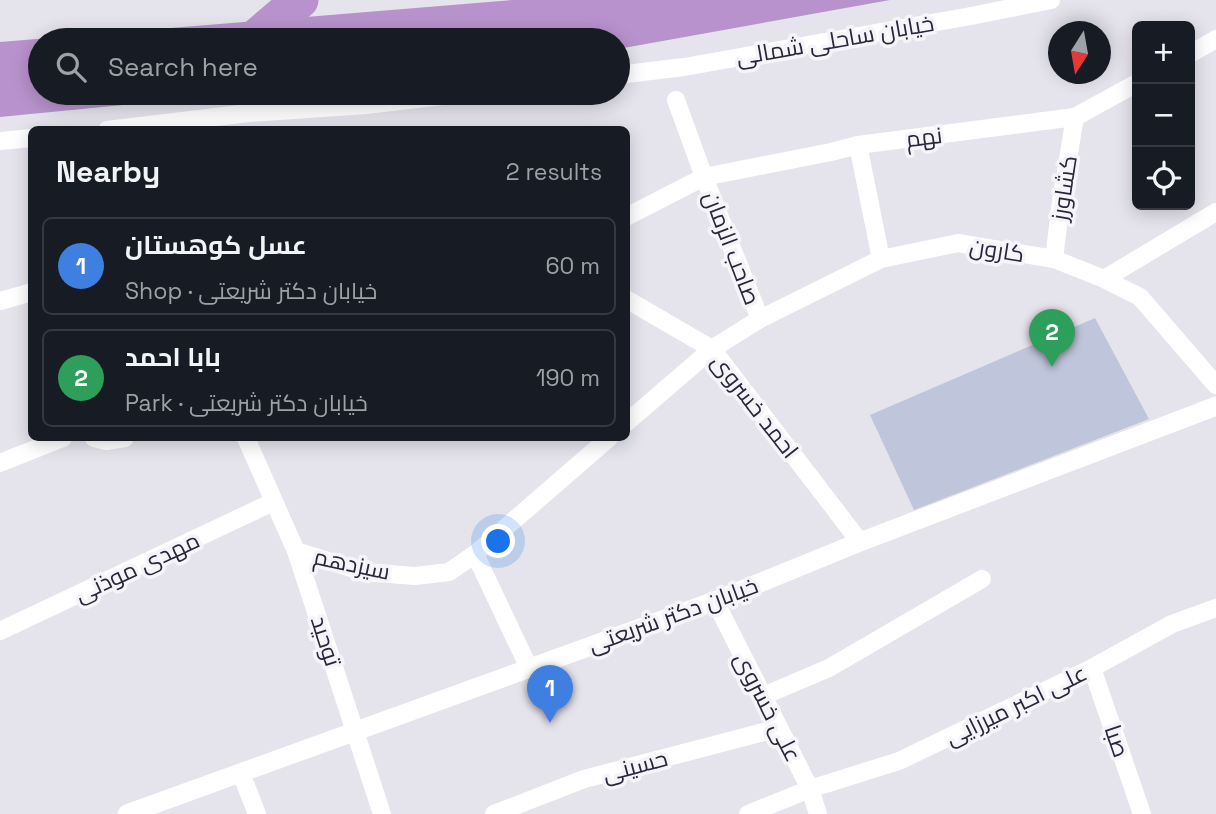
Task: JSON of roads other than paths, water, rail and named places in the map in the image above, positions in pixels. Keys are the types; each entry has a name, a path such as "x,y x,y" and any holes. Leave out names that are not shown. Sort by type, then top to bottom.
{"street":[{"name":"خیابان ساحلی شمالی","path":"630,74 684,67 1051,0"},
{"path":"1195,51 1216,39"},
{"name":"نهم","path":"630,215 704,177 858,145 1075,117 1135,84"},
{"name":"صاحب الزمان","path":"677,100 760,319"},
{"path":"140,126 249,113 366,105"},
{"name":"کشاورز","path":"1054,259 1075,117"},
{"path":"0,141 28,138"},
{"path":"858,145 881,259"},
{"path":"1104,279 1216,212"},
{"name":"کارون","path":"712,349 760,319 881,259 958,243 1054,259 1140,297 1216,385"},
{"path":"0,301 28,293"},
{"name":"احمد خسروی","path":"630,301 712,349 860,542"},
{"path":"630,420 712,349"},
{"name":"خیابان دکتر شریعتی","path":"127,814 715,601 860,542 1216,406"},
{"path":"0,463 55,441"},
{"name":"سیزدهم","path":"247,441 296,551 364,572 415,576 449,572 475,554 606,441"},
{"name":"مهدی موذنی","path":"0,631 273,502"},
{"name":"توحید","path":"296,551 382,814"},
{"path":"475,554 529,668"},
{"path":"763,696 829,668 982,579"},
{"name":"علی خسروی","path":"715,601 810,789 818,814"},
{"name":"علی اکبر میرزایی","path":"748,814 810,789 899,761 1092,668 1172,624 1216,608"},
{"name":"صبا","path":"1092,668 1142,814"},
{"name":"حسینی","path":"494,814 584,779 779,728"},
{"path":"241,772 257,814"}],"waterway":[{"path":"267,28 300,0"}],"place":[{"name":"بابا احمد","path":"1052,367"},
{"name":"عسل کوهستان","path":"550,723"}]}
